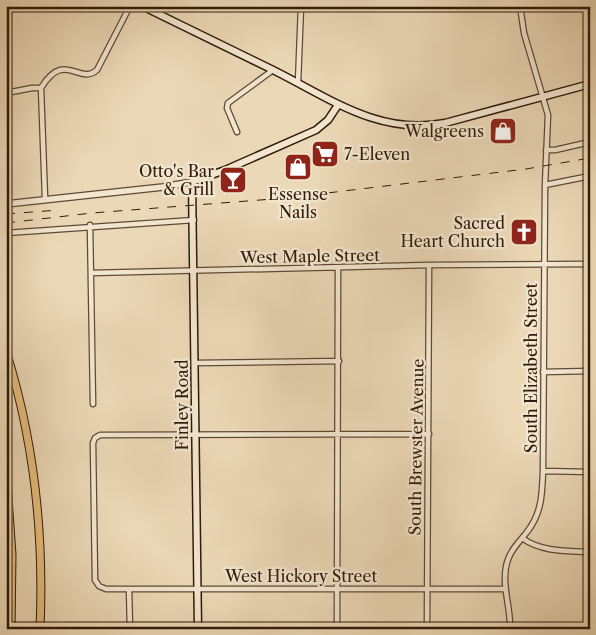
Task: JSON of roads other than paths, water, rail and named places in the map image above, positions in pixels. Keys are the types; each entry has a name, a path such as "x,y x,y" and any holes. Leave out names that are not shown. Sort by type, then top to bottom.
{"highway":[{"path":"6,484 12,555 10,629"}],"main road":[{"path":"142,6 273,70 338,106 367,116 422,127 590,84"},
{"path":"192,182 226,170 316,130 328,120 338,106"},
{"name":"Finley Road","path":"192,182 195,271 198,629"},
{"path":"6,351 25,426 36,505 41,560 40,629"}],"street":[{"path":"45,198 40,88 49,75 58,70 68,69 86,75 97,70 130,6"},
{"path":"298,83 301,6"},
{"name":"South Elizabeth Street","path":"510,629 509,602 505,588 508,558 538,516 541,506 543,471 545,185 548,115 524,33 520,6"},
{"path":"237,132 227,108 228,103 273,70"},
{"path":"6,93 40,88"},
{"path":"546,150 556,150 590,142"},
{"path":"545,185 590,176"},
{"path":"6,204 45,198 163,187 192,182"},
{"path":"6,234 90,226 194,220"},
{"path":"90,226 93,404"},
{"name":"West Maple Street","path":"91,273 430,265 590,264"},
{"name":"South Brewster Avenue","path":"427,629 430,265"},
{"path":"337,629 338,268"},
{"path":"195,363 339,361"},
{"path":"543,372 590,371"},
{"name":"West Hickory Street","path":"196,436 106,434 97,436 93,443 94,576 99,586 106,589 505,588"},
{"path":"196,436 429,434"},
{"path":"543,471 590,472"},
{"path":"522,538 529,544 548,549 590,552"},
{"path":"129,589 130,629"}],"railway":[{"path":"6,223 92,213 286,198 526,169 590,158"},
{"path":"6,214 59,210"}],"place":[{"name":"Walgreens","path":"503,131"},
{"name":"7-Eleven","path":"325,154"},
{"name":"Essense Nails","path":"298,167"},
{"name":"Otto's Bar & Grill","path":"233,180"},
{"name":"Sacred Heart Church","path":"524,232"}]}
